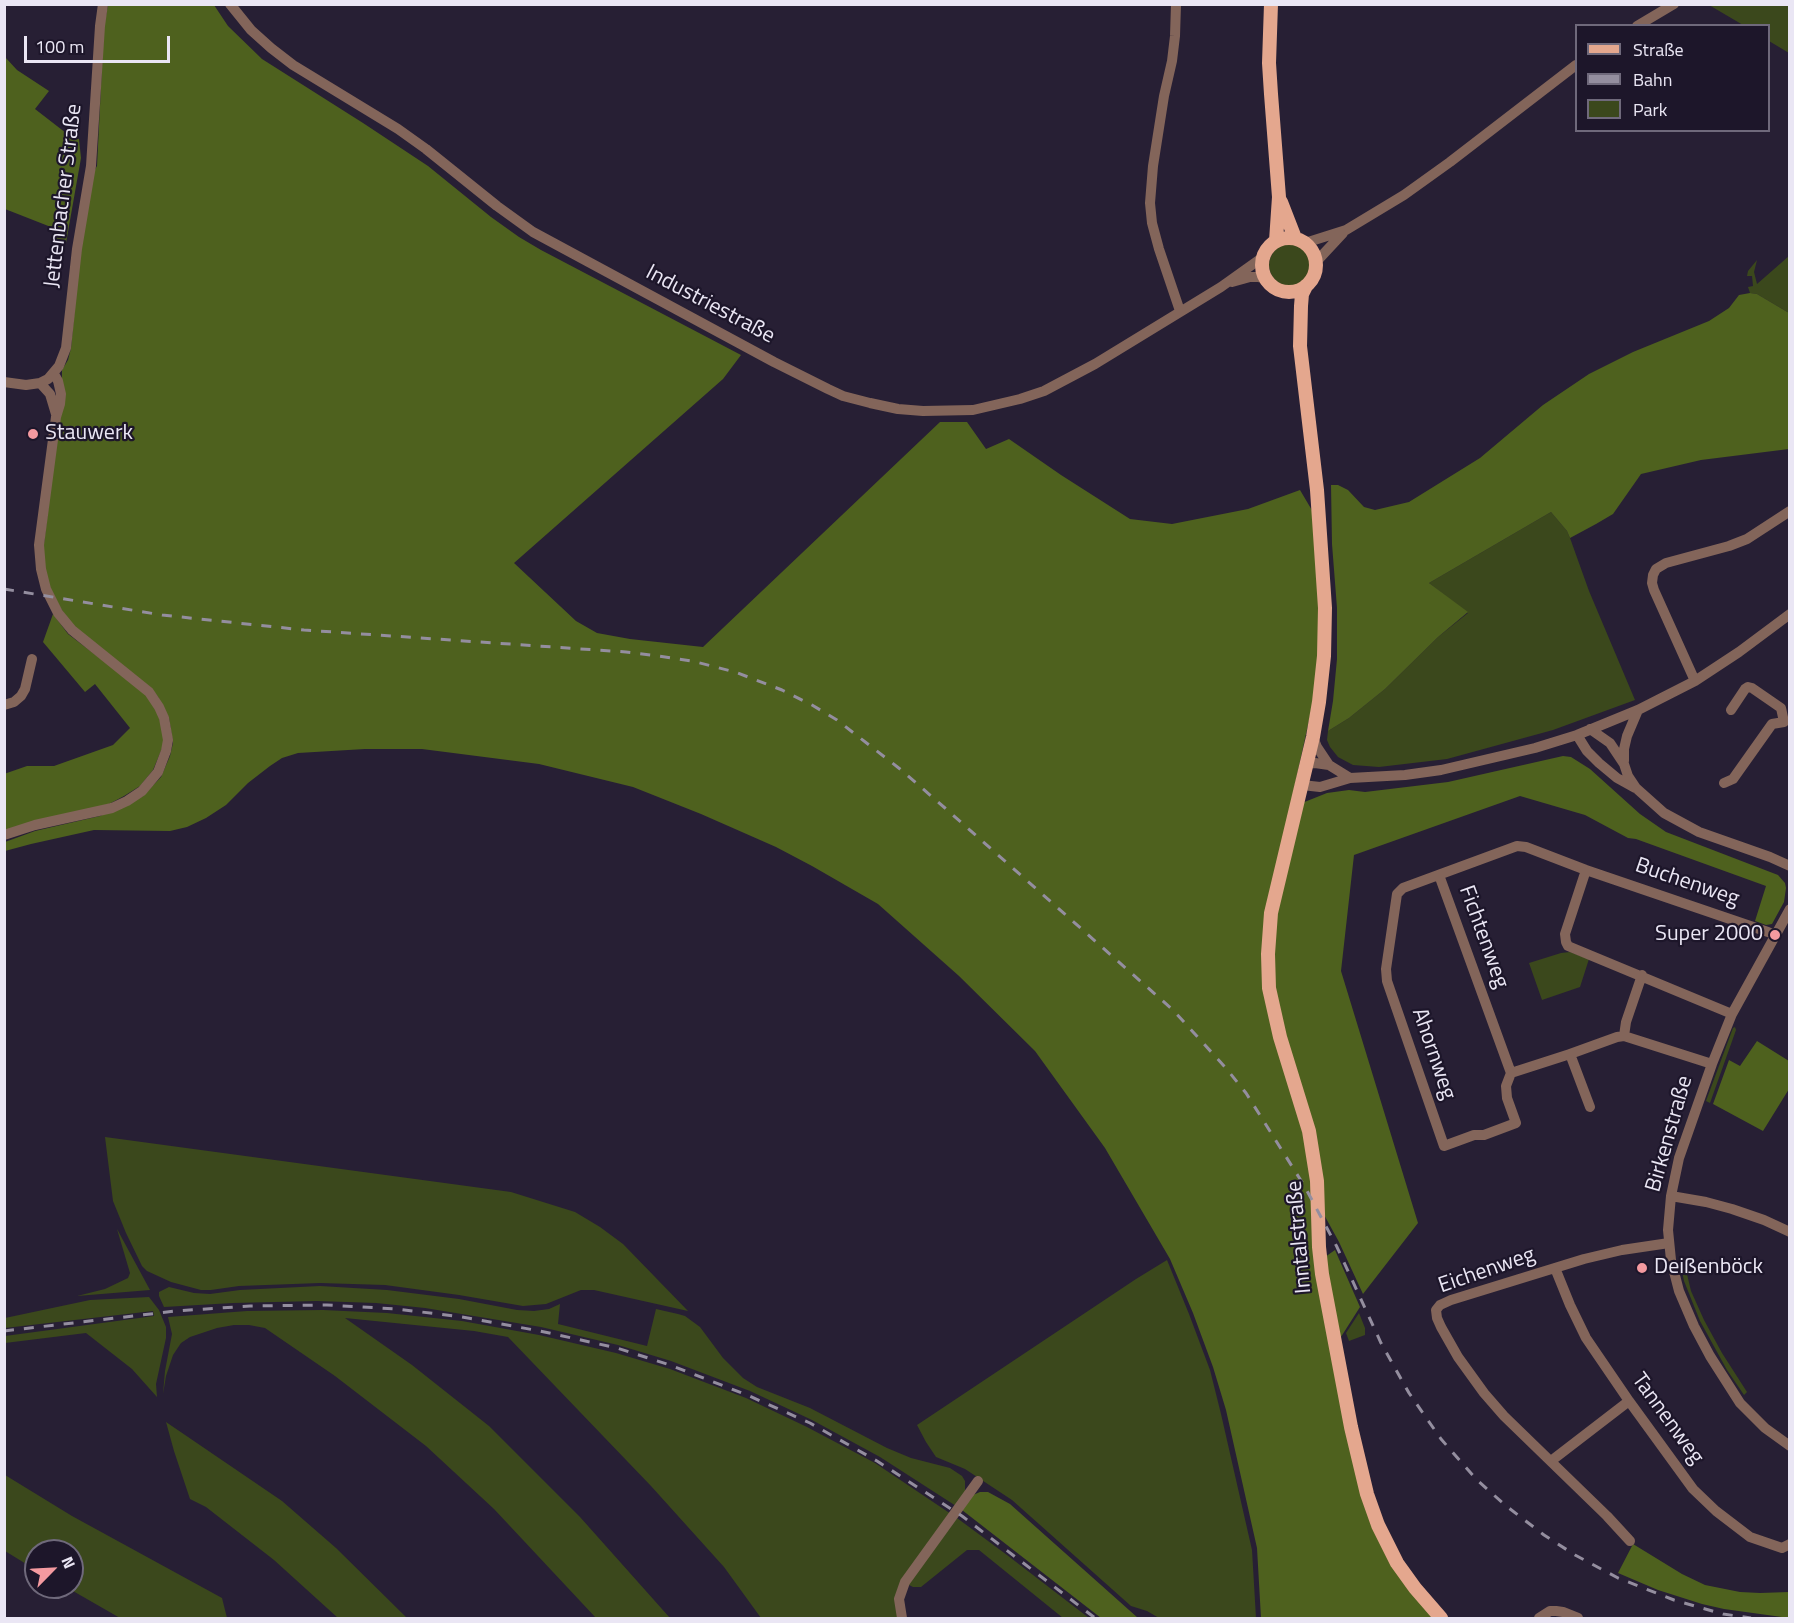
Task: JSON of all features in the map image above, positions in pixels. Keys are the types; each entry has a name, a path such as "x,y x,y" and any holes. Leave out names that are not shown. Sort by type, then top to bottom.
{"main road":[{"path":"1271,4 1269,63 1279,197 1276,241"},
{"path":"1279,197 1300,241 1314,254 1316,262 1315,273 1302,294 1300,345"},
{"path":"1300,241 1284,238 1276,241 1263,257 1262,265 1266,279 1272,287 1290,292 1306,286"},
{"path":"1282,291 1292,308 1300,345"},
{"name":"Inntalstraße","path":"1300,345 1317,490 1324,608 1324,656 1313,737 1271,913 1268,954 1269,988 1281,1037 1310,1131 1317,1181 1319,1247 1328,1308 1351,1427 1365,1485 1373,1512 1397,1563 1441,1618"}],"street":[{"name":"Jettenbacher Straße","path":"54,374 66,348 77,249 92,166 103,4"},
{"name":"Industriestraße","path":"230,4 250,30 293,65 398,129 533,232 774,362 843,396 898,409 923,411 973,410 1020,399 1044,391 1070,378 1221,287 1263,257"},
{"path":"1176,4 1172,61 1153,166 1150,203 1152,223 1159,249 1180,311"},
{"path":"1640,24 1674,4"},
{"path":"1316,262 1346,230 1404,195 1575,66"},
{"path":"1300,241 1346,230"},
{"name":"Industriestraße","path":"1221,287 1250,277 1266,279"},
{"path":"4,382 40,383 54,374 58,381 61,394 39,546 46,589 58,613 72,630 149,692 164,718 168,740 159,772 142,791 127,801 112,808 35,825 4,835"},
{"path":"40,383 50,394 56,417"},
{"path":"1695,681 1654,590 1652,584 1656,569 1666,563 1721,549 1747,539 1790,511"},
{"path":"1302,785 1320,787 1350,778 1405,775 1441,770 1531,749 1577,735 1638,710 1695,681 1790,614"},
{"path":"4,705 14,702 21,696 25,689 32,659"},
{"path":"1724,783 1733,779 1772,724 1788,722 1781,708 1748,687 1731,711"},
{"path":"1624,764 1627,736 1638,710"},
{"path":"1590,729 1611,743 1636,788"},
{"path":"1577,735 1599,764 1617,778 1636,788 1664,813 1699,832 1790,866"},
{"path":"1313,737 1329,765"},
{"path":"1307,764 1329,765 1350,778"},
{"name":"Fichtenweg","path":"1511,1073 1439,875 1517,846 1526,847 1586,870"},
{"path":"1586,870 1565,934 1568,946 1732,1014"},
{"name":"Buchenweg","path":"1586,870 1775,935"},
{"name":"Ahornweg","path":"1439,875 1399,891 1397,894 1386,969 1387,981 1444,1146 1516,1123 1506,1092 1511,1073"},
{"name":"Birkenstraße","path":"1790,909 1732,1014 1712,1064 1679,1158 1668,1217 1669,1243 1679,1291 1694,1326 1740,1403 1765,1428 1790,1446"},
{"path":"1624,1036 1626,1022 1642,975"},
{"path":"1511,1073 1624,1036 1712,1064"},
{"path":"1570,1054 1590,1107"},
{"path":"1671,1196 1732,1209 1790,1232"},
{"name":"Eichenweg","path":"1630,1541 1504,1416 1484,1393 1449,1341 1436,1313 1440,1305 1451,1300 1555,1268 1602,1254 1669,1243"},
{"name":"Tannenweg","path":"1555,1268 1586,1338 1690,1485 1716,1511 1750,1537 1782,1548 1790,1544"},
{"path":"1551,1461 1629,1401"},
{"path":"902,1618 899,1599 904,1582 978,1481"},
{"path":"1539,1618 1550,1611 1563,1612 1578,1618"}],"green space":[{"path":"108,5 214,5 228,26 262,59 428,166 519,237 741,355 723,379 514,563 576,621 597,633 703,647 940,422 967,422 986,449 1009,439 1130,519 1172,524 1248,509 1300,490 1313,512 1320,610 1319,656 1313,702 1267,912 1264,955 1304,1125 1362,1495 1435,1618 1261,1618 1257,1548 1226,1410 1213,1367 1170,1259 1105,1148 1035,1051 959,976 878,904 812,866 776,847 633,787 539,764 422,749 365,749 298,753 282,758 270,766 248,783 226,805 187,827 170,831 94,830 5,851 5,842 35,831 100,816 143,796 161,777 173,743 169,718 158,697 151,688 74,628 51,594 42,560 62,393 62,370 71,348 80,251 93,173 97,166 104,26"},
{"path":"1709,5 1789,5 1789,53 1770,42 1770,24 1741,24"},
{"path":"5,57 17,70 49,91 35,109 66,133 79,139 81,158 66,243 55,238 56,229 5,209"},
{"path":"1290,244 1298,245 1305,250 1310,257 1310,273 1305,280 1298,285 1290,286 1282,285 1275,280 1270,273 1269,265 1270,257 1275,250 1282,245"},
{"path":"1789,256 1789,313 1757,294 1750,293 1748,287 1753,286 1752,276 1747,276 1748,271 1757,260 1754,272 1757,284"},
{"path":"1757,294 1789,313 1789,449 1701,460 1641,474 1613,514 1570,538 1551,512 1429,583 1468,612 1438,637 1385,689 1349,718 1328,731 1337,659 1331,485 1338,485 1348,490 1364,507 1375,510 1409,502 1480,458 1543,405 1589,374 1633,352 1709,321 1729,308 1739,295"},
{"path":"1551,512 1567,531 1589,591 1635,700 1553,730 1447,759 1379,767 1353,765 1338,757 1327,740 1328,731 1349,718 1385,689 1438,637 1468,613 1429,583"},
{"path":"53,614 68,634 143,691 159,717 163,732 163,746 153,770 140,786 109,804 5,830 4,774 27,766 54,766 113,745 130,728 95,684 85,692 43,642"},
{"path":"1563,756 1571,757 1590,769 1640,814 1666,832 1778,875 1785,883 1784,902 1772,924 1766,925 1755,921 1766,886 1628,838 1585,815 1520,796 1354,855 1341,971 1418,1223 1363,1294 1322,1211 1291,1057 1273,987 1273,931 1302,803 1327,793 1349,790 1365,792 1448,782"},
{"path":"1570,952 1589,959 1580,987 1542,1000 1529,963"},
{"path":"1735,1027 1736,1030 1710,1103 1706,1101"},
{"path":"1757,1041 1789,1061 1789,1089 1763,1131 1713,1104 1729,1060 1740,1066"},
{"path":"105,1137 511,1192 575,1212 600,1227 623,1244 688,1311 594,1290 581,1290 546,1304 523,1306 385,1285 320,1283 201,1290 171,1282 147,1271 142,1266 126,1233 113,1201"},
{"path":"117,1229 150,1290 77,1296 105,1289 128,1278 130,1273"},
{"path":"1335,1250 1360,1307 1339,1340 1325,1257"},
{"path":"1167,1260 1210,1370 1221,1414 1252,1550 1256,1618 1159,1618 1131,1606 1012,1500 965,1469 936,1457 917,1425"},
{"path":"1686,1270 1691,1291 1704,1320 1747,1392 1744,1395 1727,1370 1700,1321 1684,1281 1682,1271"},
{"path":"320,1286 387,1290 459,1299 517,1310 549,1309 560,1304 558,1324 647,1346 656,1309 685,1316 700,1327 723,1358 743,1378 757,1387 810,1408 887,1448 911,1458 950,1468 962,1476 965,1481 965,1492 956,1506 880,1457 812,1420 750,1391 671,1361 618,1345 541,1327 425,1308 376,1303 317,1301 164,1307 159,1296 159,1292 169,1287 210,1294 240,1290"},
{"path":"149,1297 159,1310 166,1327 166,1338 156,1384 157,1397 132,1369 86,1333 5,1343 5,1336 154,1316 153,1311 5,1328 5,1318 90,1300"},
{"path":"323,1310 387,1313 462,1321 539,1335 616,1353 670,1369 746,1398 807,1427 875,1463 951,1514 902,1581 899,1618 761,1618 724,1567 651,1486 508,1337 474,1331 345,1318 412,1365 489,1426 580,1517 670,1618 596,1618 494,1509 426,1446 335,1376 265,1328 234,1325 190,1337 181,1343 173,1355 163,1394 172,1334 168,1317 247,1311"},
{"path":"1359,1313 1365,1328 1365,1335 1349,1341 1346,1333"},
{"path":"166,1422 282,1501 336,1548 407,1618 338,1618 274,1560 206,1507 190,1499"},
{"path":"5,1475 72,1516 222,1598 227,1618 120,1618 84,1597 84,1539 24,1539 24,1563 5,1551"},
{"path":"988,1492 1010,1504 1138,1618 1101,1618 962,1510 973,1495"},
{"path":"957,1518 1089,1618 1063,1618 979,1550 967,1550 921,1587 907,1584"},
{"path":"1633,1544 1682,1574 1705,1585 1740,1592 1789,1592 1789,1618 1702,1604 1658,1590 1618,1573"}],"railway":[{"path":"4,589 162,615 304,630 659,656 692,661 735,672 782,690 812,705 837,720 900,769 945,808 1173,1010 1225,1067 1246,1093 1305,1187 1337,1247 1381,1343 1409,1393 1441,1439 1477,1480 1544,1535 1618,1578 1674,1600 1723,1614 1751,1618"},
{"path":"4,1331 176,1311 250,1306 327,1305 397,1309 462,1317 617,1348 670,1365 810,1423 877,1461 962,1516 1095,1618"}],"place":[{"name":"Stauwerk","path":"33,434"},
{"name":"Super 2000","path":"1775,935"},
{"name":"Deißenböck","path":"1642,1268"}]}
